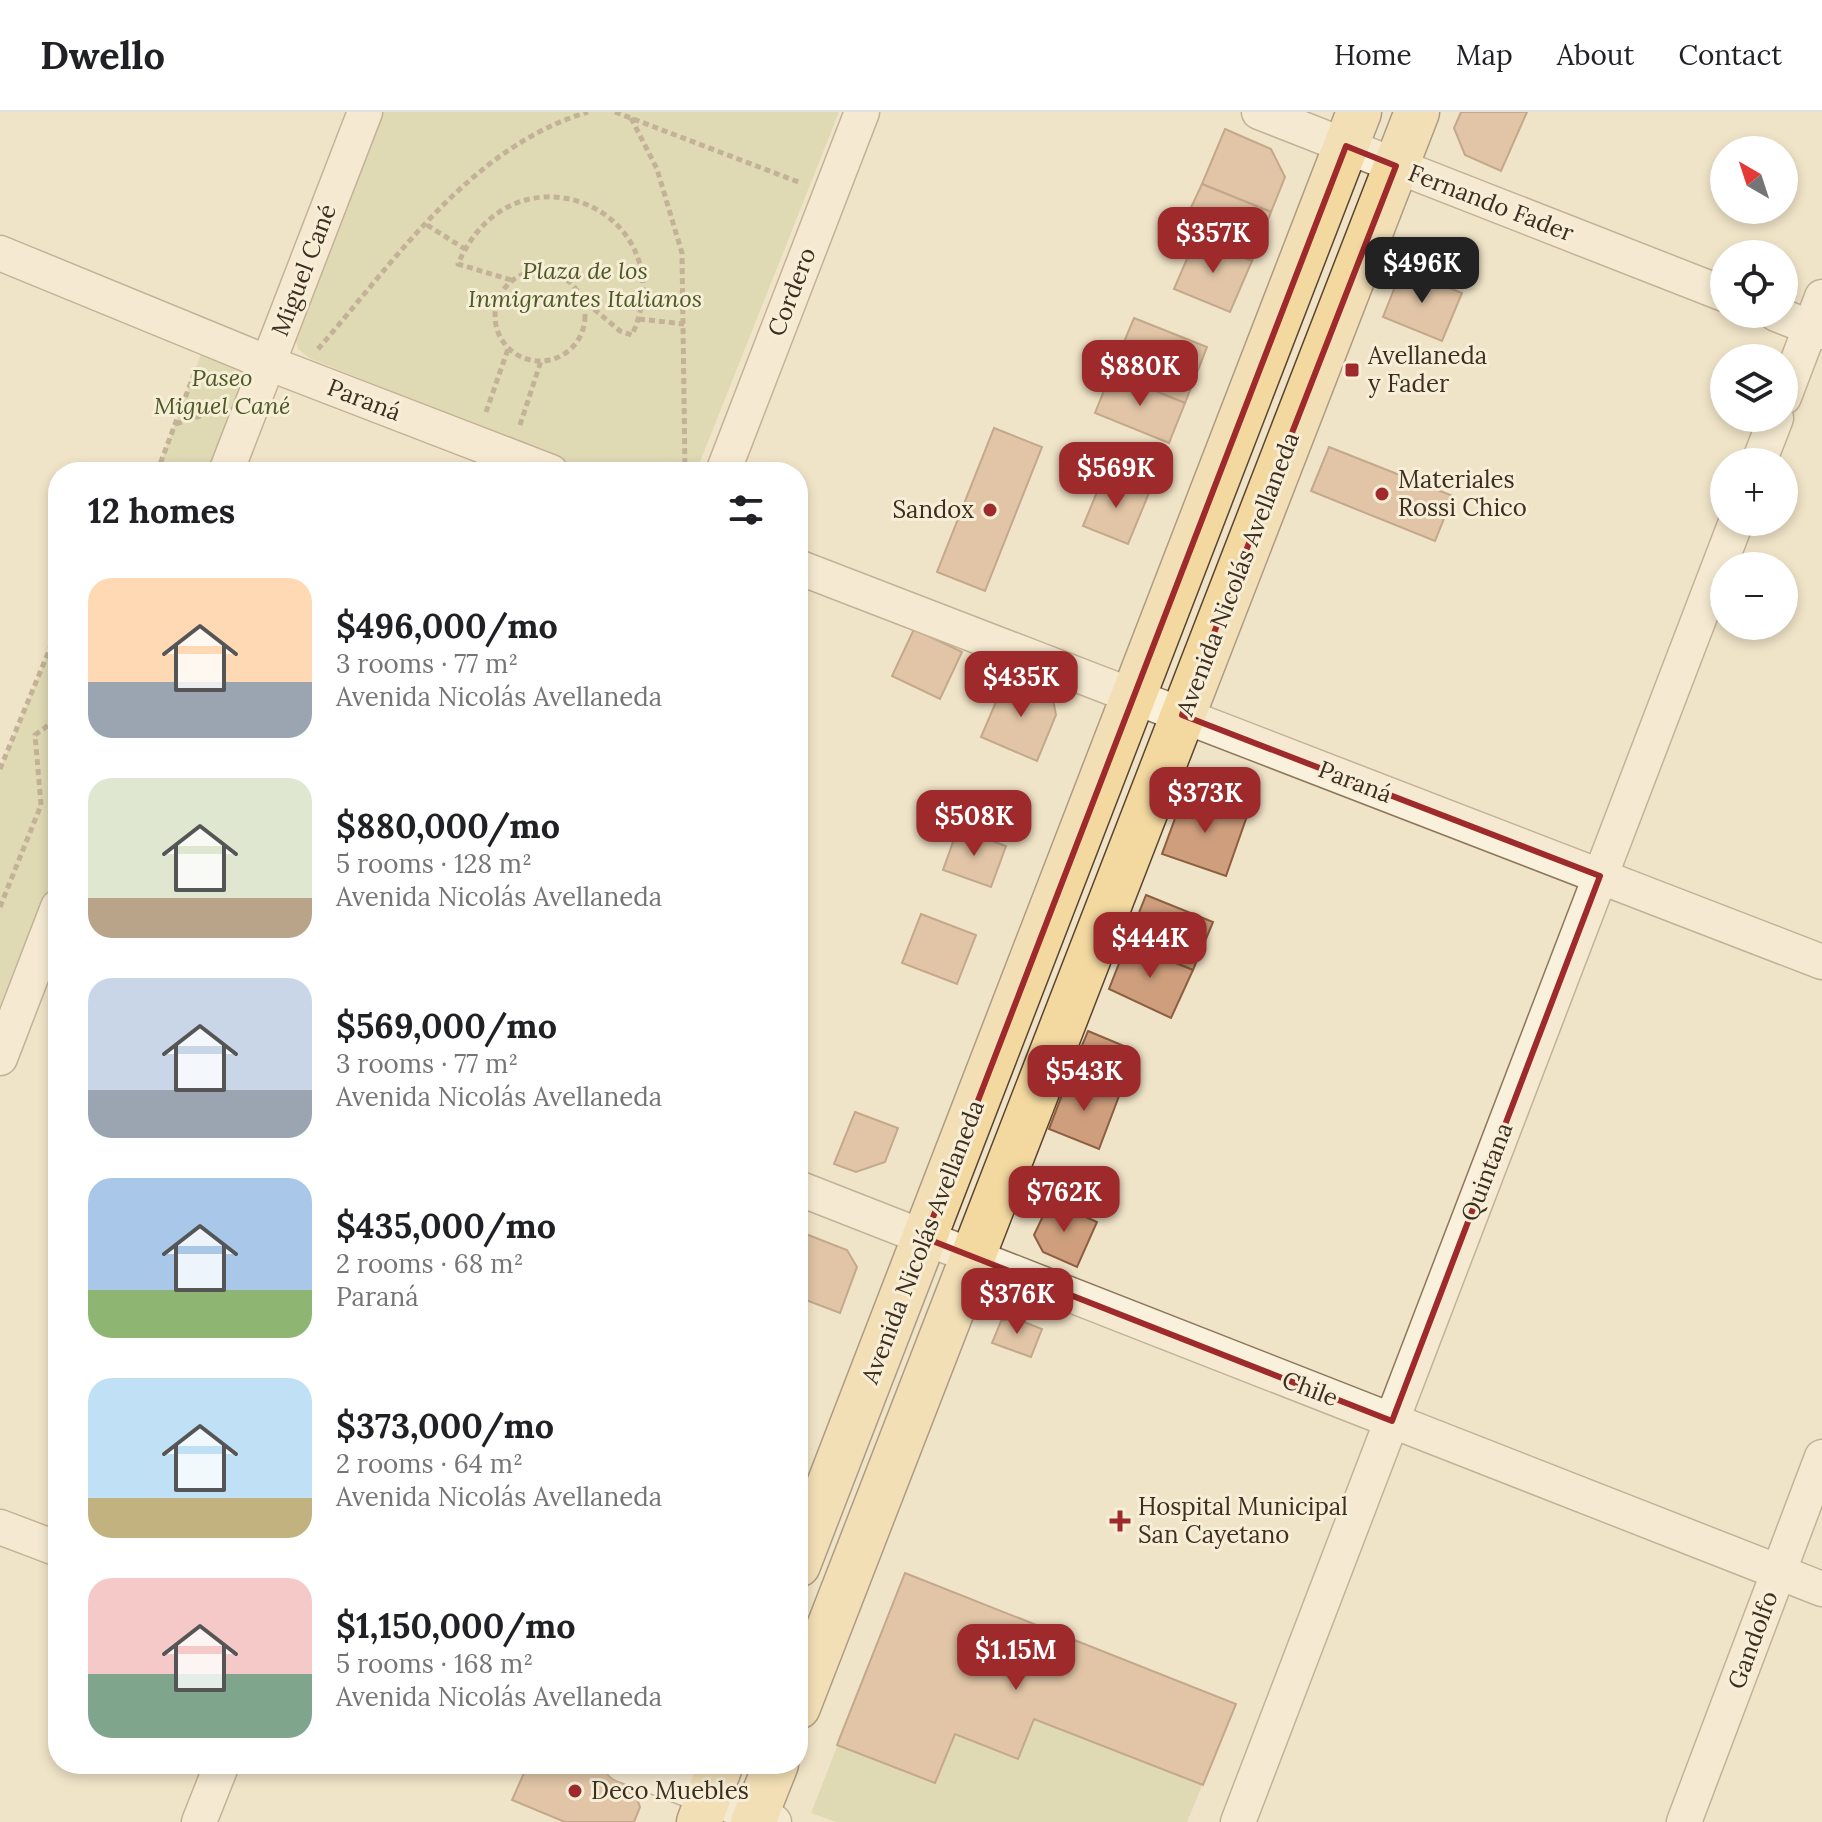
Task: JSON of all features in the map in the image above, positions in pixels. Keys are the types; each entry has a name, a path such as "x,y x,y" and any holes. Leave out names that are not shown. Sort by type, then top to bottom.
{"main road":[{"name":"Avenida Nicolás Avellaneda","path":"808,1681 1417,112"},
{"name":"Avenida Nicolás Avellaneda","path":"808,1539 1353,129"},
{"path":"761,1820 773,1774"}],"street":[{"name":"Miguel Cané","path":"231,462 282,368 365,112"},
{"name":"Cordero","path":"727,462 862,112"},
{"name":"Fernando Fader","path":"1259,112 1353,129 1396,166 1710,289"},
{"name":"Paraná","path":"0,253 282,368 525,462"},
{"path":"1798,317 1818,319 1798,365"},
{"name":"Quintana","path":"1238,1822 1731,536"},
{"name":"Paraná","path":"808,571 1822,962"},
{"path":"0,1058 48,933"},
{"name":"Chile","path":"808,1192 1822,1589"},
{"name":"Gandolfo","path":"1684,1822 1822,1457"},
{"path":"0,1527 48,1545"},
{"path":"199,1822 218,1774"},
{"path":"651,1774 709,1794 761,1820"}],"path":[{"path":"282,368 427,225 456,191 495,159 548,128 588,112"},
{"path":"616,112 830,194"},
{"path":"631,118 657,169 682,253 685,462"},
{"path":"511,280 458,264 483,222 511,203 544,197 576,200 605,214 628,238 641,268 644,285 639,319 632,335 620,331 582,299"},
{"path":"427,225 465,249"},
{"path":"532,270 547,270 574,285 582,299 586,314 576,344 565,353 541,361 523,359 508,349 495,327 497,298 511,280 532,270"},
{"path":"639,319 684,324"},
{"path":"161,462 207,338"},
{"path":"475,442 508,349"},
{"path":"510,456 541,361"},
{"path":"0,769 48,653"},
{"path":"0,907 41,805 35,735 48,725"}],"highlighted area":[{"path":"1346,146 1396,166 1182,715 1600,876 1392,1421 925,1238"}],"green space":[{"name":"Plaza de los Inmigrantes Italianos","path":"380,112 839,112 700,462 568,462 309,358 298,349 295,338"},
{"name":"Paseo Miguel Cané","path":"207,338 268,363 230,462 161,462"},
{"path":"48,653 48,933 0,1057 0,769"},
{"path":"905,1573 1236,1704 1187,1822 836,1822 811,1813"}],"building":[{"path":"1461,112 1527,112 1501,171 1465,155 1454,128"},
{"path":"1225,129 1271,149 1285,177 1271,212 1202,184"},
{"path":"1202,184 1271,212 1252,261 1180,231"},
{"path":"1196,238 1252,261 1230,312 1174,289"},
{"path":"1402,269 1462,293 1442,341 1383,317"},
{"path":"1134,318 1207,347 1185,403 1111,373"},
{"path":"1111,373 1185,403 1169,443 1095,413"},
{"name":"Sandox","path":"994,428 1042,447 985,591 937,572"},
{"name":"Materiales Rossi Chico","path":"1329,447 1453,496 1435,541 1311,491"},
{"path":"1104,475 1149,493 1128,544 1083,526"},
{"path":"914,629 962,652 940,699 892,676"},
{"path":"1007,676 1052,694 1056,715 1037,761 981,737"},
{"path":"1184,794 1247,816 1226,876 1162,854"},
{"path":"958,828 1006,846 991,887 943,870"},
{"path":"1146,895 1213,922 1193,970 1127,943"},
{"path":"921,914 976,935 957,984 902,963"},
{"path":"1127,943 1193,970 1171,1018 1109,989"},
{"path":"1088,1031 1129,1048 1111,1094 1069,1077"},
{"path":"1069,1077 1119,1096 1099,1149 1049,1129"},
{"path":"855,1112 898,1128 885,1162 856,1172 834,1164"},
{"path":"1050,1201 1097,1222 1077,1267 1043,1252 1034,1235"},
{"path":"808,1235 847,1250 857,1267 840,1313 808,1301"},
{"path":"1014,1318 1042,1329 1031,1357 992,1343 1001,1321"},
{"path":"905,1573 1236,1704 1203,1785 1034,1719 1018,1759 955,1734 935,1783 837,1745"},
{"name":"Deco Muebles","path":"524,1774 612,1774 631,1782 640,1807 634,1822 565,1822 512,1800"}],"place":[{"name":"Avellaneda y Fader","path":"1352,370"},
{"name":"Materiales Rossi Chico","path":"1382,494"},
{"name":"Sandox","path":"990,510"},
{"name":"Hospital Municipal San Cayetano","path":"1120,1521"},
{"name":"Deco Muebles","path":"575,1791"}]}
